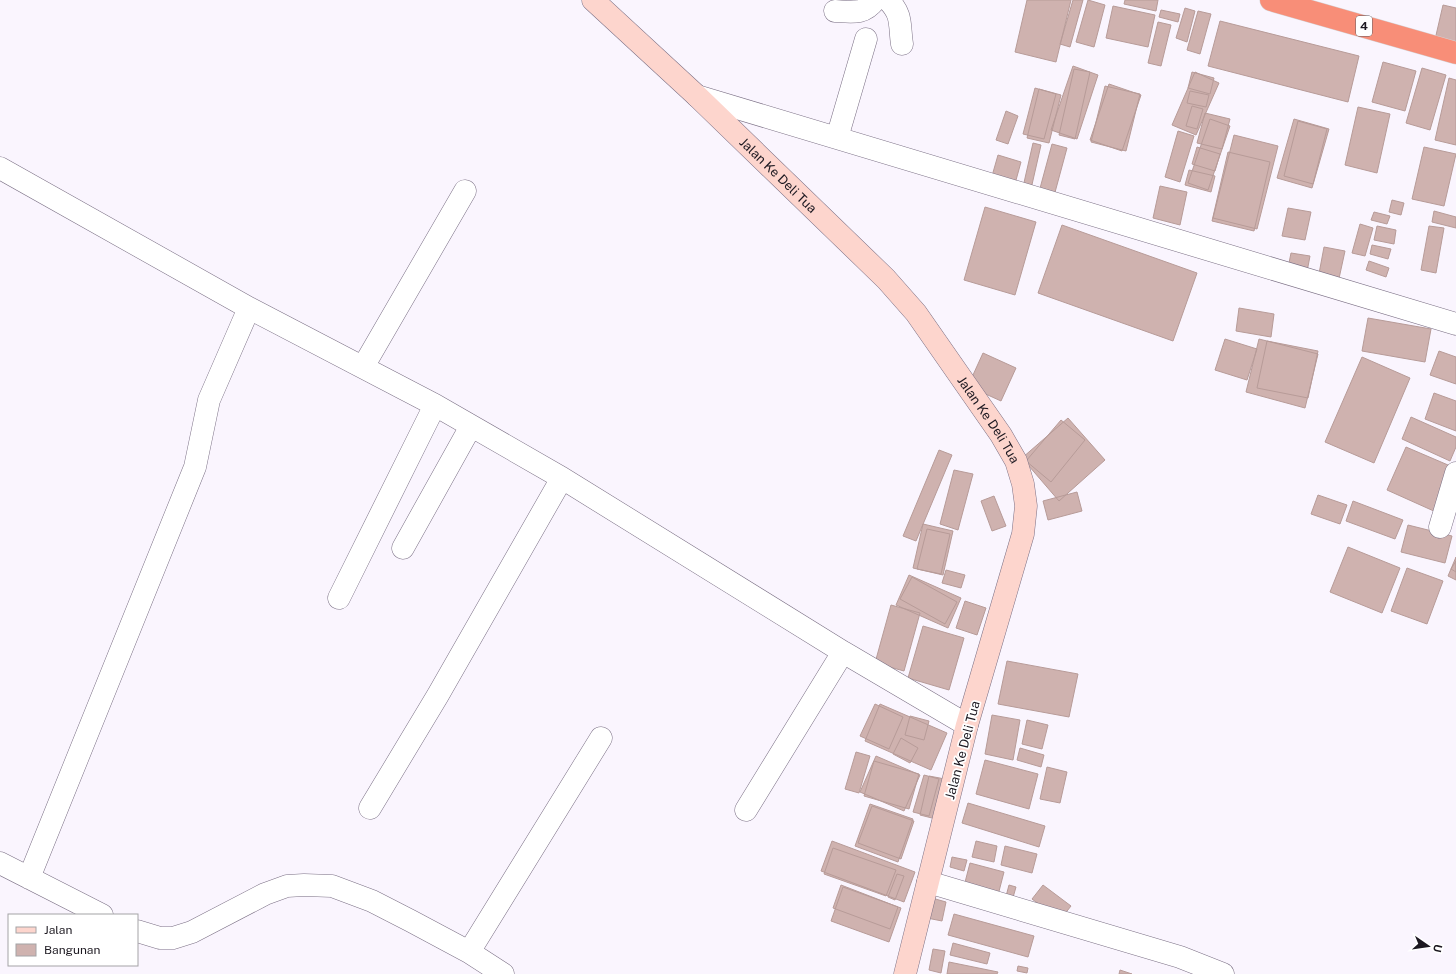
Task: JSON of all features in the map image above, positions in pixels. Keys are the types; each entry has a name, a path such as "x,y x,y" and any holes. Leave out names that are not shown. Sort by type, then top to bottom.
{"highway":[{"name":"4","path":"1271,0 1456,53"}],"main road":[{"name":"Jalan Ke Deli Tua","path":"592,0 697,96 886,279 916,313 1001,435 1016,461 1026,506 1023,534 967,725 905,974"}],"street":[{"path":"835,11 853,12 865,10 875,0"},
{"path":"888,0 894,7 900,21 902,44"},
{"path":"837,138 866,39"},
{"path":"697,96 1456,324"},
{"path":"0,168 249,308 436,405 562,478 843,652 967,725"},
{"path":"363,366 465,190"},
{"path":"29,878 195,467 209,400 249,308"},
{"path":"339,598 436,405"},
{"path":"403,548 471,426"},
{"path":"1440,527 1456,473"},
{"path":"370,808 438,695 562,478"},
{"path":"746,810 843,652"},
{"path":"469,952 601,738"},
{"path":"0,863 100,914"},
{"path":"928,882 1180,957 1223,974"},
{"path":"138,931 160,938 173,938 192,932 265,894 287,886 332,886 372,901 469,952 503,974"}],"building":[{"path":"1027,0 1071,0 1056,62 1015,52"},
{"path":"1073,0 1083,0 1070,47 1060,44"},
{"path":"1088,0 1105,5 1094,47 1076,42"},
{"path":"1125,0 1158,0 1156,11 1124,4"},
{"path":"1443,5 1456,8 1456,49 1434,44"},
{"path":"1113,6 1155,15 1148,47 1106,38"},
{"path":"1185,8 1195,11 1187,42 1176,38"},
{"path":"1161,10 1180,14 1178,22 1159,17"},
{"path":"1198,11 1211,14 1200,54 1187,50"},
{"path":"1220,21 1359,56 1348,102 1208,66"},
{"path":"1158,22 1171,25 1161,66 1148,63"},
{"path":"1383,62 1416,71 1405,111 1372,102"},
{"path":"1073,66 1098,75 1077,139 1051,130"},
{"path":"1422,68 1446,75 1430,130 1406,123"},
{"path":"1074,69 1090,72 1075,139 1059,135"},
{"path":"1192,72 1214,78 1210,94 1188,88"},
{"path":"1195,72 1219,83 1196,135 1172,125"},
{"path":"1449,78 1456,80 1456,145 1435,140"},
{"path":"1109,84 1141,95 1122,151 1090,140"},
{"path":"1105,86 1140,94 1126,151 1091,142"},
{"path":"1035,88 1056,94 1044,139 1023,134"},
{"path":"1039,89 1061,95 1049,143 1027,138"},
{"path":"1190,91 1209,95 1206,107 1187,103"},
{"path":"1192,106 1203,109 1197,129 1186,126"},
{"path":"1358,107 1390,114 1377,173 1345,165"},
{"path":"1006,111 1018,116 1008,144 996,140"},
{"path":"1205,113 1230,119 1222,149 1197,143"},
{"path":"1210,119 1230,126 1208,190 1188,183"},
{"path":"1294,119 1329,129 1312,188 1277,178"},
{"path":"1298,121 1327,129 1313,184 1284,176"},
{"path":"1178,131 1194,136 1180,182 1165,177"},
{"path":"1234,135 1278,146 1257,229 1213,218"},
{"path":"1033,143 1041,145 1031,189 1023,187"},
{"path":"1052,144 1067,148 1054,196 1039,192"},
{"path":"1197,147 1220,154 1215,171 1192,164"},
{"path":"1424,147 1456,154 1444,206 1412,199"},
{"path":"1228,152 1270,162 1254,231 1212,221"},
{"path":"998,155 1021,162 1013,191 990,183"},
{"path":"1189,170 1215,176 1211,192 1185,185"},
{"path":"1160,186 1187,192 1180,225 1153,218"},
{"path":"1392,200 1404,203 1401,215 1389,212"},
{"path":"985,207 1036,222 1015,295 964,280"},
{"path":"1288,208 1311,212 1305,240 1282,236"},
{"path":"1434,211 1456,217 1456,228 1432,222"},
{"path":"1374,212 1390,216 1387,224 1371,220"},
{"path":"1360,224 1373,228 1365,256 1352,253"},
{"path":"1062,225 1197,273 1173,341 1038,293"},
{"path":"1377,226 1396,230 1394,244 1374,240"},
{"path":"1429,226 1444,228 1436,273 1421,270"},
{"path":"1372,245 1391,249 1388,259 1370,254"},
{"path":"1324,247 1345,251 1338,283 1318,279"},
{"path":"1291,253 1310,256 1306,277 1287,273"},
{"path":"1369,261 1389,268 1386,277 1366,270"},
{"path":"1239,308 1274,314 1271,337 1236,331"},
{"path":"1368,318 1431,329 1425,362 1362,351"},
{"path":"1225,339 1257,349 1247,380 1215,370"},
{"path":"1259,339 1318,354 1305,408 1246,392"},
{"path":"1267,341 1318,351 1308,398 1257,388"},
{"path":"1439,351 1456,357 1456,384 1430,375"},
{"path":"983,353 1016,368 1001,401 968,386"},
{"path":"1362,357 1410,378 1374,463 1325,442"},
{"path":"1434,393 1456,401 1456,431 1425,419"},
{"path":"1411,417 1456,437 1456,447 1450,461 1402,439"},
{"path":"1068,418 1105,460 1059,501 1022,458"},
{"path":"1061,420 1085,440 1051,482 1026,461"},
{"path":"1406,447 1455,468 1436,512 1387,490"},
{"path":"939,450 952,455 916,541 903,536"},
{"path":"954,470 973,474 958,530 940,524"},
{"path":"1077,492 1082,511 1048,520 1043,501"},
{"path":"1318,495 1347,505 1340,524 1311,514"},
{"path":"994,496 1006,526 992,531 981,501"},
{"path":"1353,501 1403,520 1395,539 1346,521"},
{"path":"923,524 953,531 943,575 913,568"},
{"path":"1408,525 1452,536 1445,563 1401,552"},
{"path":"927,529 950,534 941,574 917,569"},
{"path":"1348,547 1400,568 1382,613 1330,592"},
{"path":"1456,557 1456,580 1448,576"},
{"path":"1456,561 1456,572 1451,569"},
{"path":"1407,568 1443,581 1427,624 1391,611"},
{"path":"946,570 965,575 961,588 942,583"},
{"path":"909,575 961,598 948,628 896,605"},
{"path":"912,577 957,602 945,624 900,599"},
{"path":"965,601 986,608 977,635 956,628"},
{"path":"891,605 920,613 904,671 875,663"},
{"path":"923,626 964,638 949,690 908,678"},
{"path":"1007,661 1078,674 1069,717 998,704"},
{"path":"875,704 903,717 889,749 860,736"},
{"path":"880,704 947,733 931,770 865,741"},
{"path":"992,715 1020,720 1013,760 985,754"},
{"path":"910,716 929,721 924,740 905,735"},
{"path":"1027,720 1048,725 1042,749 1022,744"},
{"path":"901,738 918,748 910,763 893,754"},
{"path":"1020,748 1044,755 1041,767 1017,760"},
{"path":"856,752 870,756 859,793 845,789"},
{"path":"876,756 920,775 904,811 860,792"},
{"path":"985,760 1038,774 1029,809 976,794"},
{"path":"874,761 919,774 909,809 864,796"},
{"path":"1047,767 1067,772 1060,803 1040,799"},
{"path":"924,775 939,779 929,816 913,812"},
{"path":"929,776 945,779 936,819 920,815"},
{"path":"968,803 1045,826 1039,847 962,823"},
{"path":"870,804 913,819 898,862 855,846"},
{"path":"872,806 914,821 901,859 858,843"},
{"path":"832,841 915,872 904,902 821,871"},
{"path":"976,841 997,846 994,862 972,857"},
{"path":"1005,846 1037,854 1032,873 1001,865"},
{"path":"833,848 896,870 886,896 824,874"},
{"path":"952,857 967,860 964,871 950,867"},
{"path":"970,863 1004,872 997,899 963,890"},
{"path":"897,874 904,876 895,900 888,897"},
{"path":"841,885 898,907 890,929 833,908"},
{"path":"1009,885 1016,887 1012,901 1005,900"},
{"path":"1043,885 1071,906 1060,920 1032,899"},
{"path":"843,887 901,908 889,942 831,921"},
{"path":"932,898 946,902 942,921 927,918"},
{"path":"954,914 1034,936 1028,957 948,935"},
{"path":"953,943 990,953 987,964 950,955"},
{"path":"933,949 945,951 941,973 929,970"},
{"path":"949,962 998,972 997,974 947,974"},
{"path":"1018,966 1028,968 1027,973 1017,971"},
{"path":"1120,970 1132,974 1119,974"}]}
